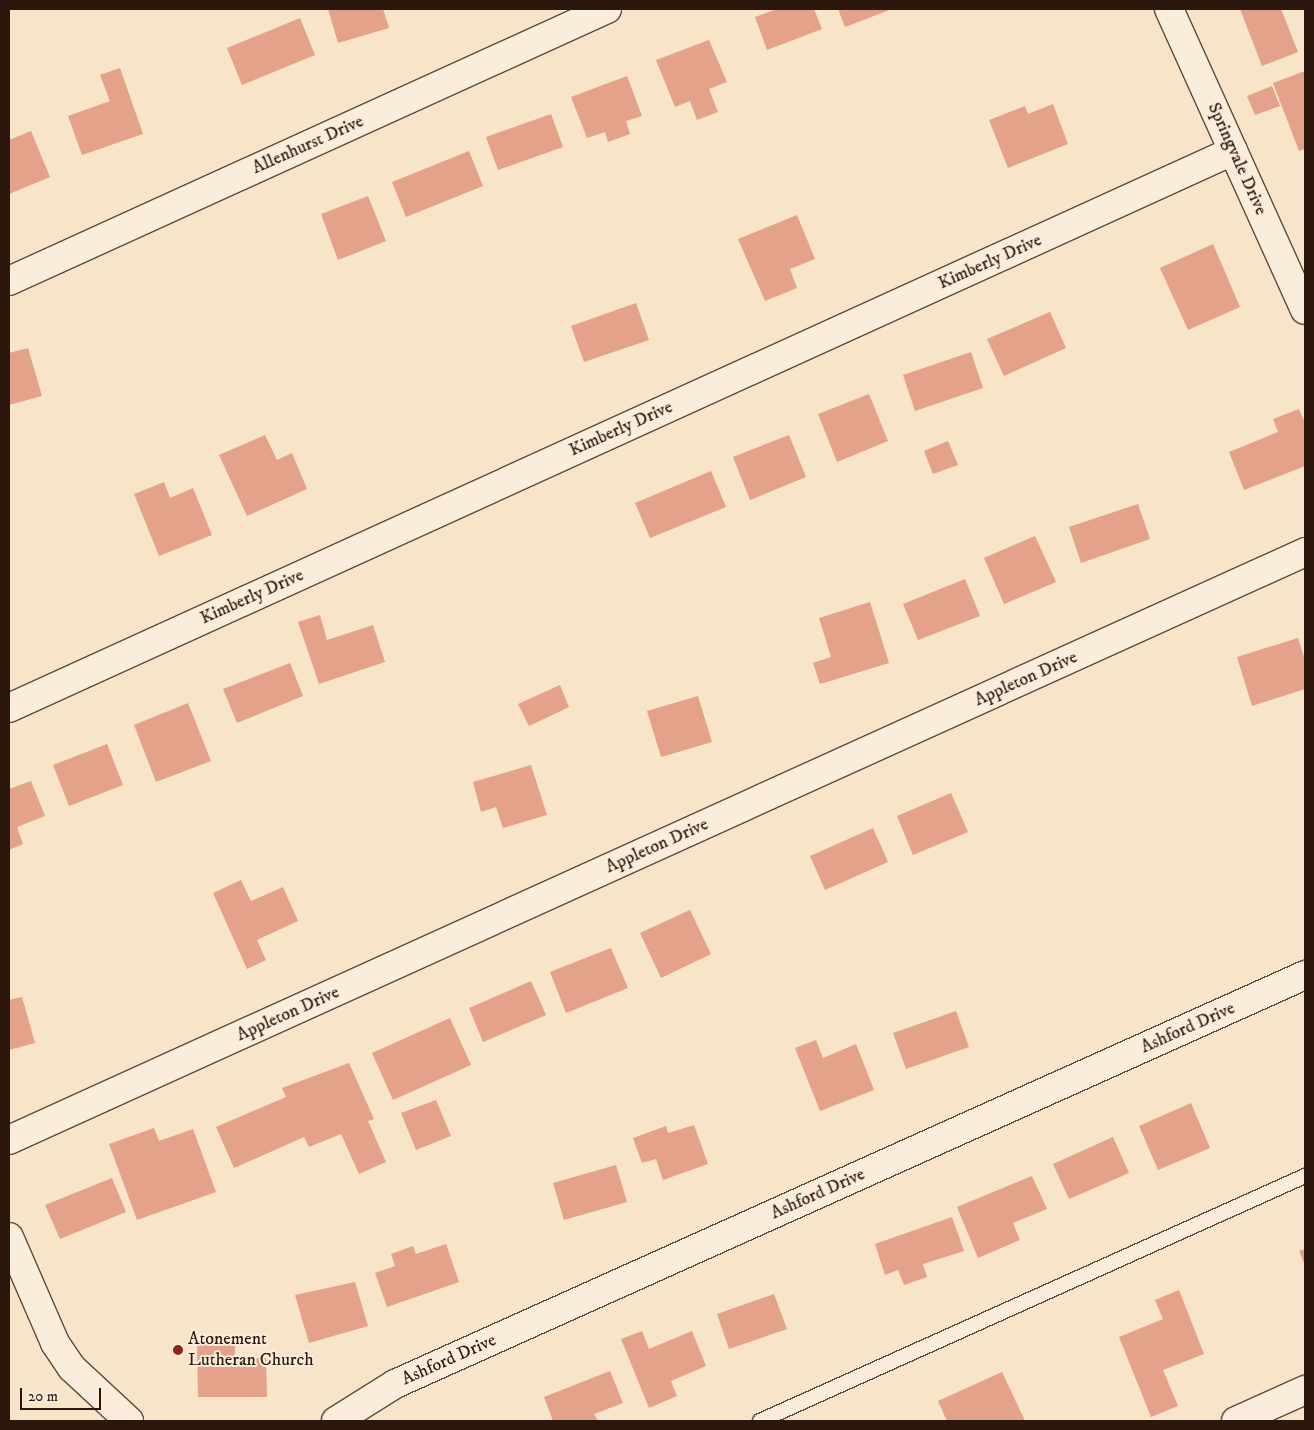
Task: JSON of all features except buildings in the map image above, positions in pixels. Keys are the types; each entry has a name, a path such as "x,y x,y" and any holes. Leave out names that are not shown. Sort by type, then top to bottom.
{"street":[{"name":"Allenhurst Drive","path":"9,281 607,9"},
{"name":"Springvale Drive","path":"1170,9 1305,310"},
{"name":"Kimberly Drive","path":"9,708 1233,151"},
{"name":"Appleton Drive","path":"9,1140 1305,552"},
{"name":"Ashford Drive","path":"336,1421 395,1384 1305,975"},
{"path":"9,1237 54,1343 72,1368 129,1421"},
{"path":"1236,1421 1305,1390"}],"lane":[{"path":"760,1421 1305,1176"}],"place":[{"name":"Atonement Lutheran Church","path":"178,1350"}]}
